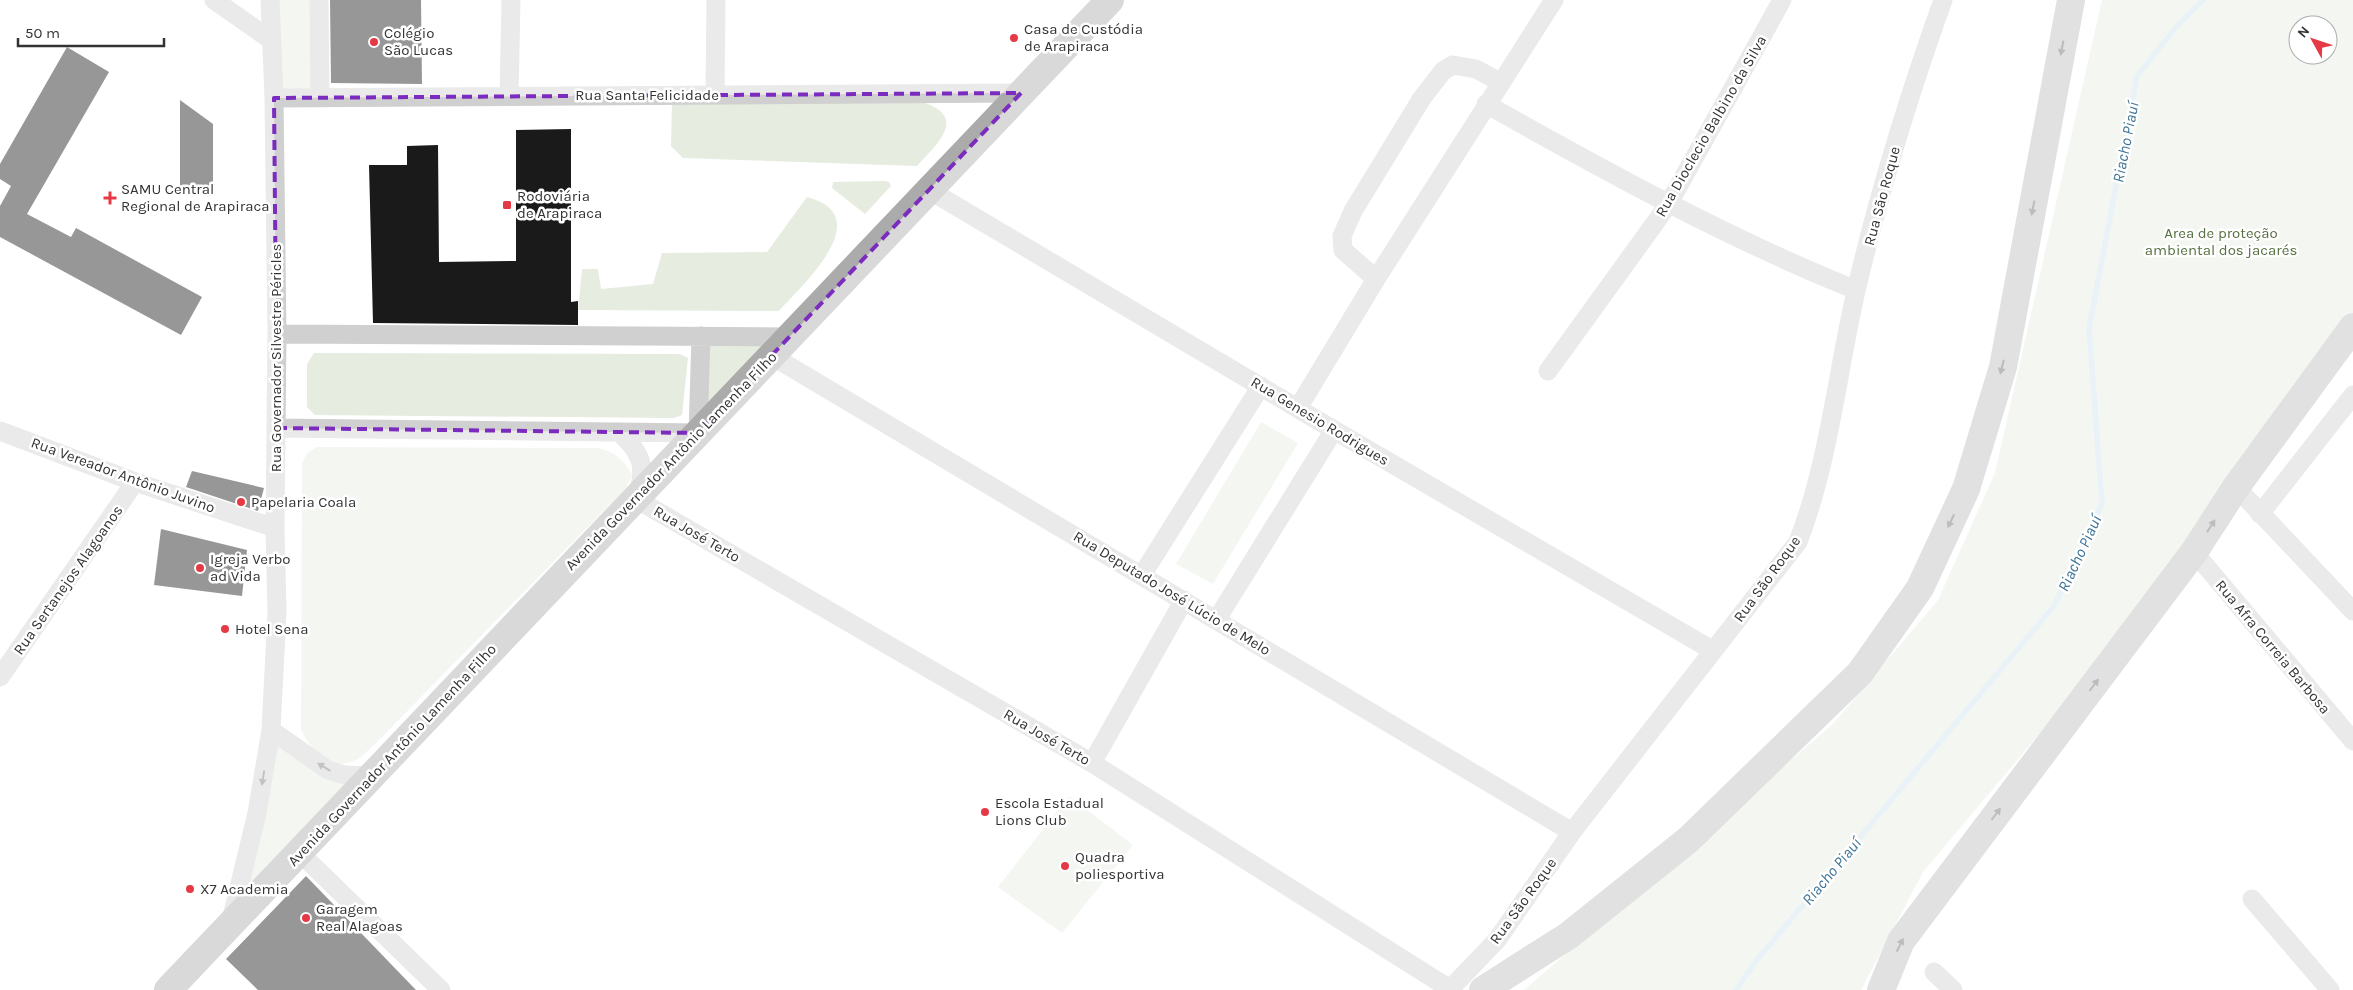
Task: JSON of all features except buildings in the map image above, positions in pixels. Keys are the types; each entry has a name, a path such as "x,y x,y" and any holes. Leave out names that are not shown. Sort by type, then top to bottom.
{"main road":[{"name":"Avenida Governador Antônio Lamenha Filho","path":"168,990 231,921 300,853 371,776 1110,0"},
{"path":"1483,990 1568,936 1688,840 1860,673 1920,588 1966,489 2003,366 2071,0"},
{"path":"1881,990 1901,941 2194,552 2236,487 2353,328"}],"street":[{"path":"214,0 271,40"},
{"name":"Rua Governador Silvestre Péricles","path":"231,921 257,812 271,730 277,612 274,528 277,334 274,98 270,0"},
{"path":"319,0 320,97"},
{"path":"509,96 511,0"},
{"path":"715,95 716,0"},
{"path":"1298,408 1376,279 1554,0"},
{"name":"Rua Dioclecio Balbino da Silva","path":"1548,372 1668,205 1782,0"},
{"name":"Rua São Roque","path":"1450,990 1497,940 1572,832 1798,542 1813,501 1856,290 1910,93 1943,0"},
{"path":"1376,279 1343,250 1342,236 1353,212 1422,98 1443,71 1453,65 1476,68 1500,82"},
{"name":"Rua Santa Felicidade","path":"274,98 1021,93"},
{"path":"1486,104 1668,205 1792,264 1856,290"},
{"name":"Rua Genesio Rodrigues","path":"929,190 1334,430 1712,650"},
{"path":"277,334 701,336 781,346"},
{"path":"277,428 698,433 701,336"},
{"name":"Rua Deputado José Lúcio de Melo","path":"781,346 1142,575 1572,832"},
{"path":"1142,575 1261,386"},
{"path":"2260,514 2353,395"},
{"path":"1217,619 1334,430"},
{"name":"Rua Vereador Antônio Juvino","path":"0,431 135,482 274,528"},
{"path":"619,432 638,454 643,467 641,485 636,499"},
{"name":"Rua Sertanejos Alagoanos","path":"0,677 135,482"},
{"path":"2236,487 2353,611"},
{"name":"Rua José Terto","path":"636,499 1092,763 1450,990"},
{"name":"Rua Afra Correia Barbosa","path":"2194,552 2353,742"},
{"path":"1092,763 1184,600"},
{"path":"271,730 328,770 344,775 371,776"},
{"path":"300,853 441,990"},
{"path":"2252,899 2330,990"},
{"path":"1934,972 1953,990"}],"highlighted area":[{"path":"1021,93 698,433 277,428 274,98"}],"green space":[{"path":"270,0 319,0 320,97 274,98"},
{"name":"Area de proteção ambiental dos jacarés","path":"2102,0 2353,0 2353,351 2204,534 2178,569 1923,872 1861,990 1524,990 1833,724 1938,600 1995,473"},
{"path":"672,103 925,103 938,109 945,116 946,124 939,141 917,166 683,158 671,146"},
{"path":"833,182 889,182 891,186 865,214 832,188"},
{"path":"807,197 827,206 836,219 836,235 829,251 817,269 779,311 578,310 582,269 598,269 601,289 653,284 662,253 767,252"},
{"path":"701,336 790,337 698,433"},
{"path":"314,353 680,354 688,358 682,415 674,418 315,415 307,407 307,364"},
{"path":"1261,422 1298,443 1213,584 1176,564"},
{"path":"317,447 599,448 618,457 632,475 626,488 376,743 358,759 342,763 327,760 320,755 309,744 301,730 302,463 308,452"},
{"path":"271,730 328,770 371,776 231,921"},
{"name":"Quadra poliesportiva","path":"1069,796 1133,845 1062,933 998,887"}],"waterway":[{"name":"Riacho Piauí","path":"1736,990 1756,961 2054,606 2102,504 2089,328 2137,76 2177,26 2203,0"}],"place":[{"name":"Casa de Custódia de Arapiraca","path":"1014,38"},
{"name":"Colégio São Lucas","path":"374,42"},
{"name":"SAMU Central Regional de Arapiraca","path":"110,198"},
{"name":"Rodoviária de Arapiraca","path":"507,205"},
{"name":"Papelaria Coala","path":"241,502"},
{"name":"Igreja Verbo ad Vida","path":"200,568"},
{"name":"Hotel Sena","path":"225,629"},
{"name":"Escola Estadual Lions Club","path":"985,812"},
{"name":"Quadra poliesportiva","path":"1065,866"},
{"name":"X7 Academia","path":"190,889"},
{"name":"Garagem Real Alagoas","path":"306,918"}]}
